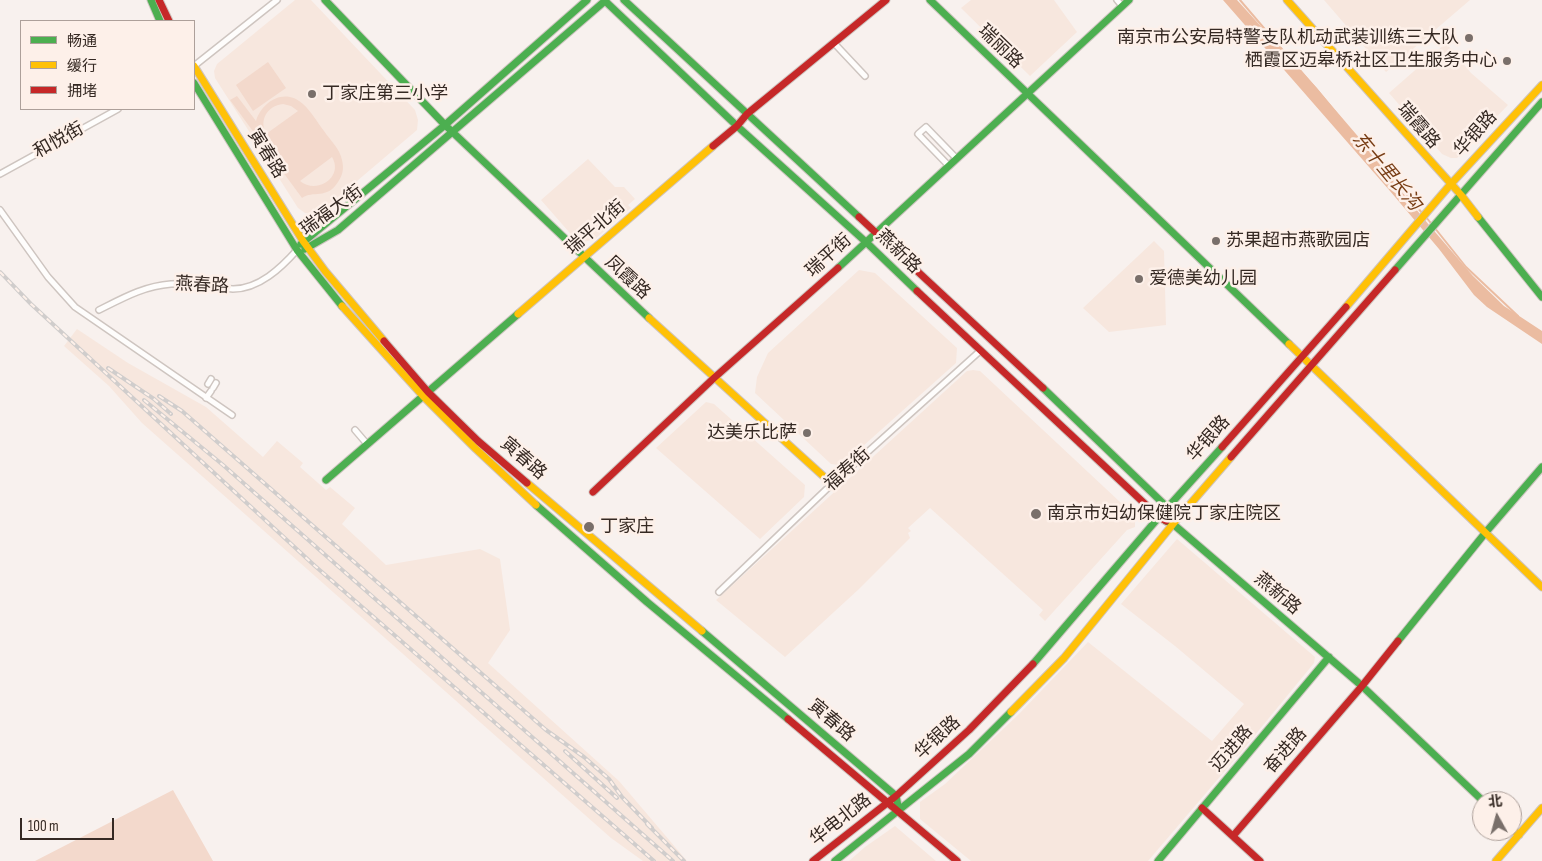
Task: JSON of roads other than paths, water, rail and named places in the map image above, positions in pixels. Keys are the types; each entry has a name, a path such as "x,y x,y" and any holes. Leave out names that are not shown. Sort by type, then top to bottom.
{"street":[{"path":"151,0 160,20"},
{"path":"159,0 169,20"},
{"path":"195,65 277,0"},
{"name":"凤霞路","path":"325,0 452,132 714,378 832,484"},
{"name":"瑞福大街","path":"298,250 303,241 330,221 445,125 587,0"},
{"name":"瑞福大街","path":"298,250 308,249 338,230 605,0"},
{"name":"燕新路","path":"605,0 737,126 866,243 1159,517 1173,524 1329,657 1472,791"},
{"name":"燕新路","path":"624,0 991,338 1168,508 1173,524"},
{"name":"瑞平北街","path":"326,480 737,126 747,114 886,0"},
{"name":"瑞丽路","path":"930,0 1026,94 1304,356 1542,587"},
{"path":"1117,0 1122,6"},
{"name":"瑞平街","path":"593,492 714,378 877,233 1129,0"},
{"name":"瑞霞路","path":"1287,0 1450,185 1461,195 1542,297"},
{"path":"834,43 865,76"},
{"name":"寅春路","path":"195,68 308,249 426,394 896,796"},
{"name":"寅春路","path":"195,85 298,250 349,315 426,394 476,449 546,514 655,608 900,811 957,861"},
{"name":"华银路","path":"888,803 969,730 1034,663 1159,517 1304,356 1450,185 1542,85"},
{"name":"华银路","path":"900,811 969,754 1064,658 1173,524 1542,102"},
{"name":"和悦街","path":"0,174 116,110"},
{"path":"949,166 918,134 926,126 957,159"},
{"path":"0,210 48,277 75,307 232,415"},
{"name":"燕春路","path":"99,310 145,288 172,284 198,284 234,289 254,285 282,268 298,250"},
{"name":"福寿街","path":"719,592 832,484 980,351"},
{"path":"201,394 208,384"},
{"path":"206,398 213,387"},
{"path":"355,430 367,444"},
{"name":"奋进路","path":"1233,836 1362,686 1486,532 1542,467"},
{"name":"迈进路","path":"1158,861 1329,657"},
{"path":"896,796 900,811"},
{"name":"华电北路","path":"813,861 888,803"},
{"path":"1202,808 1260,861"},
{"path":"1522,831 1542,808"},
{"name":"华电北路","path":"835,861 900,811"},
{"path":"1496,861 1514,841"}],"waterway":[{"name":"东十里长沟","path":"1240,0 1423,214"},
{"name":"东十里长沟","path":"1426,217 1466,267 1518,316"}],"railway":[{"path":"0,272 31,304 315,566 654,861"},
{"path":"108,368 154,399 171,414"},
{"path":"159,396 182,411 546,730 584,757 609,779 622,797 652,828"},
{"path":"144,400 223,465 673,861"},
{"path":"565,751 617,798"},
{"path":"647,824 684,861"}],"place":[{"name":"南京市公安局特警支队机动武装训练三大队","path":"1469,38"},
{"name":"栖霞区迈皋桥社区卫生服务中心","path":"1507,61"},
{"name":"丁家庄第三小学","path":"312,94"},
{"name":"苏果超市燕歌园店","path":"1216,241"},
{"name":"爱德美幼儿园","path":"1139,279"},
{"name":"达美乐比萨","path":"807,433"},
{"name":"南京市妇幼保健院丁家庄院区","path":"1036,514"},
{"name":"丁家庄","path":"589,527"}]}
